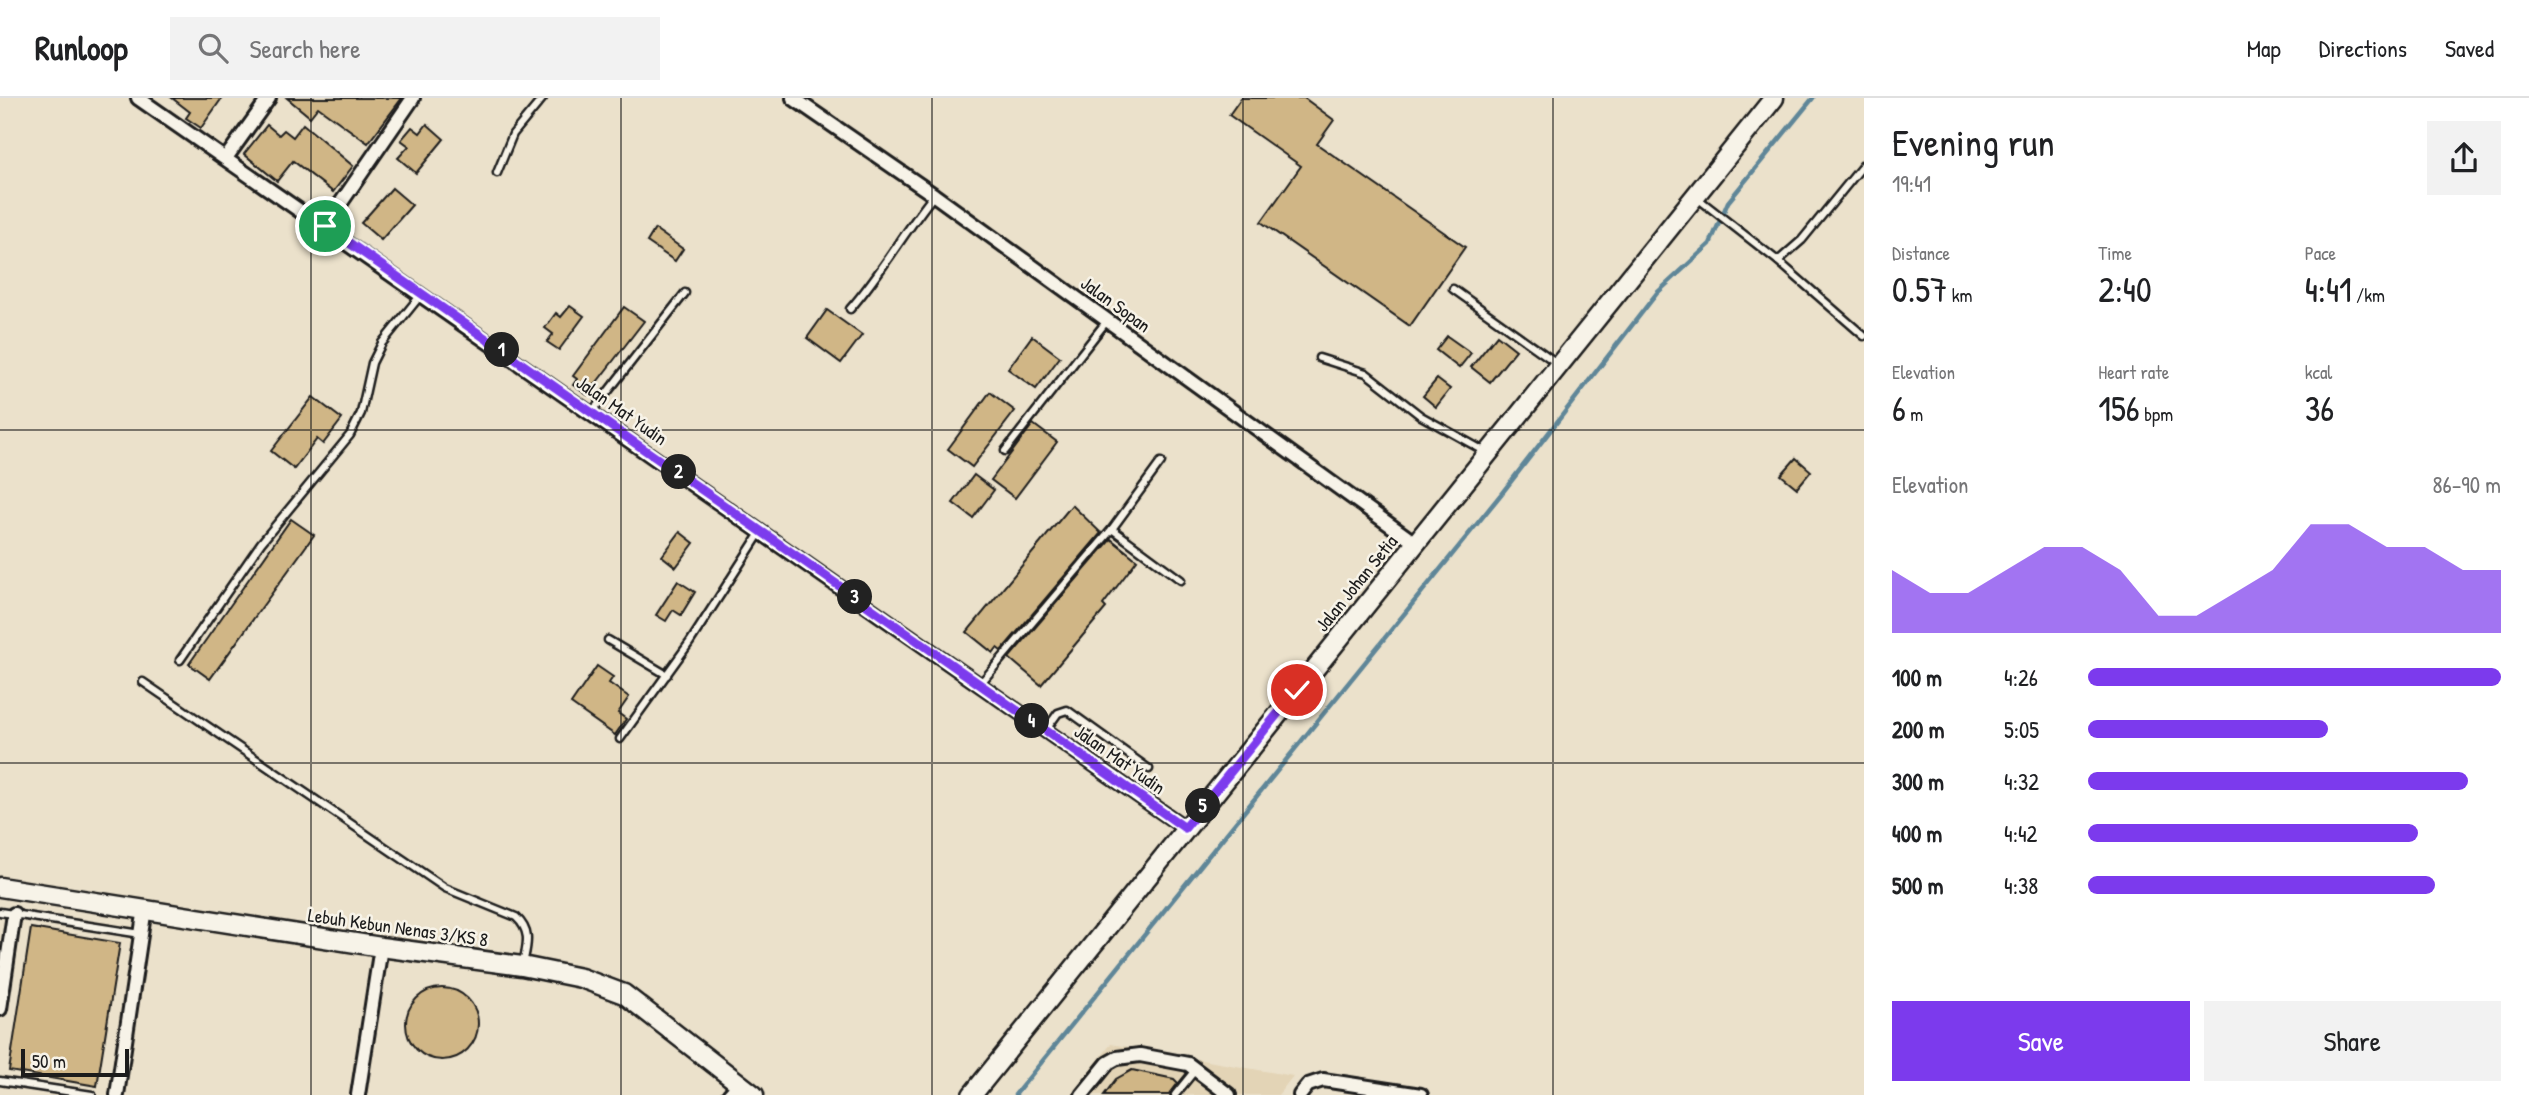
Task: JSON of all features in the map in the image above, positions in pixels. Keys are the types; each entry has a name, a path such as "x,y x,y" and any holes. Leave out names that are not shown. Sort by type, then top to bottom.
{"main road":[{"name":"Jalan Johan Setia","path":"972,1095 1774,98"},
{"name":"Lebuh Kebun Nenas 3/KS 8","path":"0,887 381,947 522,966 581,978 624,994 734,1089 754,1095"}],"street":[{"name":"Jalan Mat Yudin","path":"138,98 1185,828"},
{"path":"226,158 269,98"},
{"path":"325,226 414,98"},
{"name":"Jalan Sopan","path":"793,98 934,195 1415,544"},
{"path":"117,1095 145,908"},
{"path":"0,1009 14,914"},
{"path":"358,1095 381,947"},
{"path":"1082,1095 1108,1063 1128,1055 1188,1064 1229,1095"},
{"path":"1300,1095 1308,1085 1322,1080 1421,1095"}],"lane":[{"path":"497,173 513,134 542,98"},
{"path":"1778,261 1802,240 1864,164"},
{"path":"850,309 867,290 910,224 934,195"},
{"path":"1695,197 1731,222 1864,336"},
{"path":"1452,289 1559,365"},
{"path":"592,412 685,293"},
{"path":"180,660 261,543 350,435 361,413 372,363 382,343 421,294"},
{"path":"1005,452 1106,322"},
{"path":"1319,358 1366,373 1421,416 1488,453"},
{"path":"980,684 1112,529 1161,461"},
{"path":"1112,529 1181,580"},
{"path":"620,739 667,675 761,531"},
{"path":"608,640 667,675"},
{"path":"143,682 446,888 516,918 525,925 528,937 522,966"},
{"path":"1045,731 1058,713 1067,710 1149,769"},
{"path":"0,912 141,934"},
{"path":"1175,1095 1196,1069"},
{"path":"0,1081 92,1095"}],"shaded area":[{"path":"1111,1044 1293,1076 1278,1095 1071,1095"}],"building":[{"path":"172,98 222,98 201,128 186,118 190,112"},
{"path":"287,98 402,98 368,143 318,107 310,117"},
{"path":"1241,98 1304,98 1334,120 1317,144 1465,247 1410,326 1261,222 1301,166 1229,115"},
{"path":"303,124 353,166 333,192 293,161 277,181 244,154 267,125 279,135 284,130 293,137"},
{"path":"427,124 444,139 416,173 398,158 409,146 401,140 412,127 420,133"},
{"path":"392,188 412,205 381,240 361,223"},
{"path":"655,229 683,249 675,261 647,242"},
{"path":"570,306 584,316 559,350 547,342 553,334 545,328 556,313 561,317"},
{"path":"624,307 644,321 587,395 573,385 577,379 573,376"},
{"path":"827,310 862,335 841,363 807,338"},
{"path":"1497,335 1516,350 1490,382 1471,367"},
{"path":"1032,336 1060,357 1036,389 1008,369"},
{"path":"1447,336 1471,353 1459,368 1436,350"},
{"path":"1437,379 1450,389 1436,407 1423,396"},
{"path":"990,392 1015,411 972,467 948,449"},
{"path":"313,397 342,419 323,444 317,439 294,469 271,451"},
{"path":"1033,424 1057,442 1015,498 991,480"},
{"path":"1796,458 1811,471 1797,488 1781,475"},
{"path":"974,475 994,490 973,518 953,503"},
{"path":"1072,505 1101,533 1001,651 997,648 993,653 967,632"},
{"path":"291,519 314,535 210,679 189,664"},
{"path":"680,532 694,543 676,567 662,556"},
{"path":"1111,539 1137,560 1103,605 1106,608 1041,685 1009,658"},
{"path":"678,581 695,592 681,615 673,610 666,621 656,615"},
{"path":"597,666 613,677 609,683 629,697 618,713 626,719 615,735 571,704"},
{"path":"31,928 120,943 97,1086 9,1071"},
{"path":"442,988 462,994 472,1004 478,1024 472,1044 462,1054 442,1060 422,1054 412,1044 406,1024 412,1004 422,994"},
{"path":"1132,1070 1174,1079 1178,1083 1169,1095 1104,1095 1116,1079"}],"waterway":[{"path":"1015,1095 1502,493 1657,293 1710,244 1728,202 1813,98"}],"route":[{"path":"325,226 1185,828 1297,690"}]}
